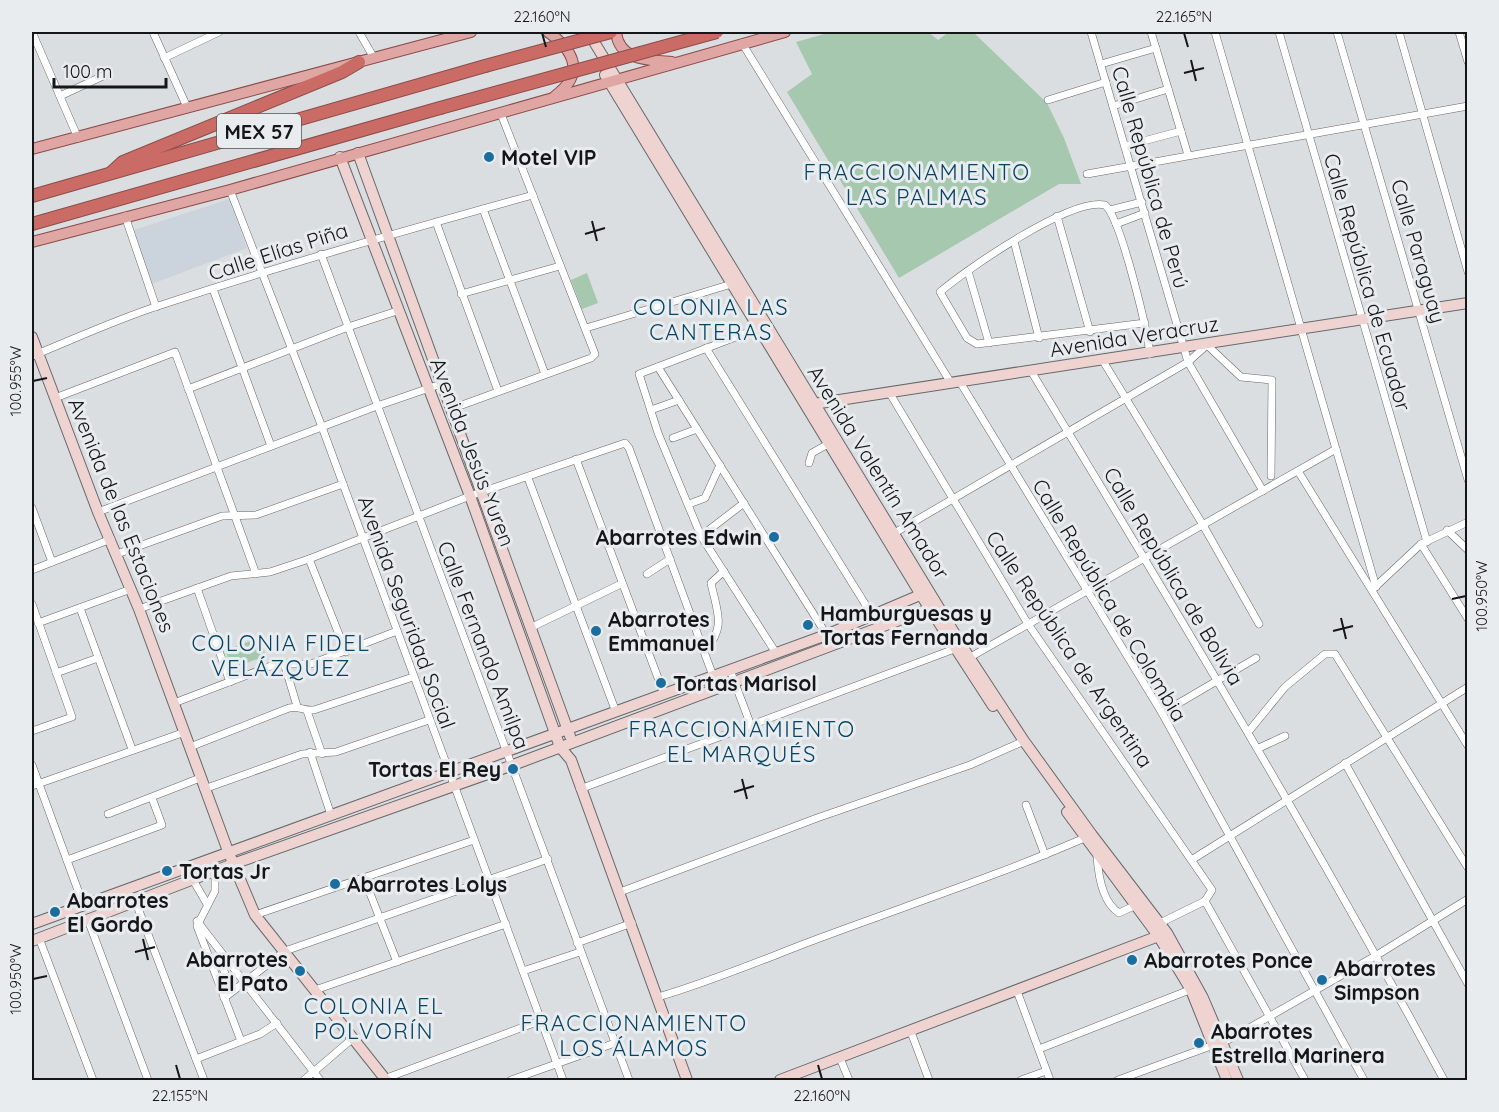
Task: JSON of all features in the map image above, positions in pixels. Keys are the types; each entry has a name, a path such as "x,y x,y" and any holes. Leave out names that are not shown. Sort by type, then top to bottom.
{"highway":[{"name":"MEX 57","path":"32,195 611,32"},
{"name":"MEX 57","path":"32,224 717,32"},
{"path":"111,174 123,162 342,72 359,62"}],"main road":[{"path":"32,149 471,32"},
{"path":"547,101 566,87 574,70 568,51 548,32"},
{"path":"616,32 622,49 637,58 677,62"},
{"path":"32,242 230,190 785,32"},
{"path":"271,187 282,175"}],"street":[{"path":"32,32 78,138"},
{"path":"153,32 187,107"},
{"path":"164,58 219,32"},
{"path":"359,32 374,58"},
{"name":"Avenida Valentín Amador","path":"581,32 958,647 1088,836 1130,886 1157,924 1194,989 1218,1044 1238,1080"},
{"name":"Avenida Valentín Amador","path":"588,32 613,82"},
{"name":"Calle República de Perú","path":"1092,32 1188,362 1263,491"},
{"path":"1151,32 1188,155"},
{"path":"1215,32 1374,588"},
{"name":"Calle República de Ecuador","path":"1279,32 1424,543 1467,619"},
{"name":"Calle Paraguay","path":"1337,32 1467,480"},
{"path":"1399,32 1467,272"},
{"path":"1459,32 1467,62"},
{"name":"Calle República de Colombia","path":"742,43 1009,466 1161,713 1364,1080"},
{"path":"1101,64 1156,48"},
{"path":"60,96 103,76"},
{"path":"1048,100 1106,82"},
{"path":"1113,106 1168,89"},
{"path":"1087,174 1467,106"},
{"path":"451,409 591,358 595,354 501,114"},
{"path":"1125,146 1180,131"},
{"name":"Avenida Jesús Yuren","path":"358,153 386,236 532,627 568,729 572,743 571,760 580,789 632,923 687,1080"},
{"name":"Avenida Jesús Yuren","path":"340,157 397,311 470,496 555,734 560,747 571,760"},
{"name":"Avenida Seguridad Social","path":"230,190 322,427 563,1080"},
{"name":"Calle Elías Piña","path":"35,355 156,307 321,254 533,195"},
{"path":"1110,210 1142,202"},
{"path":"1145,323 1090,332 976,344 967,338 940,292 1014,241 1057,216 1101,204 1110,210 1116,224 1145,323 1150,354"},
{"path":"483,209 545,374"},
{"path":"1116,224 1145,213"},
{"path":"125,216 156,307"},
{"path":"1057,216 1090,332"},
{"path":"436,222 498,392"},
{"path":"1014,241 1040,338"},
{"name":"Calle Fernando Amilpa","path":"321,254 629,1080"},
{"path":"461,294 560,266"},
{"path":"968,271 989,343"},
{"path":"586,328 736,283"},
{"path":"213,290 271,446"},
{"name":"Avenida Veracruz","path":"809,404 1150,354 1467,303"},
{"path":"188,389 348,327 397,311"},
{"path":"762,327 639,374 683,496 689,504 701,536 776,653"},
{"name":"Avenida de las Estaciones","path":"32,337 35,355 55,398 98,512 139,609 204,789 255,915 385,1080"},
{"path":"890,536 954,501 1068,431 1127,399 1188,362 1207,345 1241,377 1272,380 1271,476"},
{"path":"705,348 872,615"},
{"path":"55,398 175,352 256,574"},
{"path":"1103,361 1203,525 1259,624"},
{"path":"658,367 833,645"},
{"name":"Calle República de Bolivia","path":"1031,371 1259,748 1286,799 1377,955 1444,1080"},
{"path":"98,512 441,384"},
{"name":"Calle República de Argentina","path":"889,392 1028,624 1212,890 1205,900"},
{"path":"651,410 679,400"},
{"name":"Avenida Valentín Amador","path":"809,404 828,444 890,536"},
{"path":"673,438 697,429"},
{"path":"139,609 239,574 256,574 309,559 470,496 625,443 713,676"},
{"path":"809,463 812,453 828,444"},
{"path":"966,659 1336,449"},
{"path":"576,459 664,694"},
{"path":"689,504 705,498 720,465"},
{"path":"1298,471 1374,588 1467,746"},
{"path":"528,478 616,712"},
{"path":"117,554 215,518 256,515 343,484"},
{"path":"701,536 744,504"},
{"path":"32,508 52,562"},
{"path":"1374,588 1424,543 1467,522"},
{"path":"1448,530 1467,550"},
{"path":"32,570 111,539"},
{"path":"309,559 346,652"},
{"path":"647,574 670,559"},
{"path":"704,651 717,638 719,624 711,583 724,571"},
{"path":"532,627 621,584"},
{"path":"197,588 230,682"},
{"path":"38,623 131,589"},
{"path":"32,924 826,635 925,593"},
{"path":"32,604 72,717 32,731"},
{"path":"93,1080 35,940 233,864 513,765 934,607"},
{"path":"80,608 132,749"},
{"path":"174,703 284,663 305,665 346,652 397,631"},
{"path":"580,789 750,723 958,647"},
{"path":"1249,731 1285,687 1330,652 1335,654 1384,737 1467,868"},
{"path":"56,673 98,658"},
{"path":"1161,713 1256,658"},
{"path":"284,663 297,706 307,711 322,754"},
{"path":"730,670 750,723"},
{"path":"307,711 413,677"},
{"path":"1192,858 1231,836 1384,737 1467,687"},
{"path":"190,747 297,706"},
{"path":"204,789 310,752 322,754 336,752 429,720"},
{"path":"35,785 185,732"},
{"path":"1259,748 1285,736"},
{"path":"620,891 817,818 970,765 1022,742"},
{"path":"310,752 331,815"},
{"path":"1345,763 1467,984"},
{"path":"32,765 35,785 83,904"},
{"path":"108,814 200,778"},
{"path":"67,860 162,825 152,798"},
{"path":"1026,805 1046,855"},
{"path":"658,997 736,972 818,939 932,899 1046,855 1088,836"},
{"name":"Avenida Valentín Amador","path":"1088,836 1097,855 1134,906 1157,924"},
{"path":"255,915 474,840"},
{"path":"1097,855 1098,873 1111,908 1119,912 1134,906"},
{"path":"224,998 285,951 548,859"},
{"path":"215,871 216,888 197,921 198,933 241,1041"},
{"path":"364,878 397,962"},
{"path":"193,880 207,904"},
{"path":"1118,1080 1218,1044 1377,955 1467,899"},
{"path":"1157,924 1205,900 1305,1080"},
{"path":"136,903 204,1080"},
{"path":"88,920 148,1080"},
{"path":"197,921 223,959 244,981 320,1080"},
{"path":"577,943 632,923"},
{"path":"315,990 506,924"},
{"path":"780,1080 805,1076 840,1058 1163,935"},
{"path":"523,971 580,952"},
{"path":"210,964 223,959"},
{"path":"223,959 232,992"},
{"path":"1039,1049 1194,989"},
{"path":"1017,991 1050,1080"},
{"path":"385,1080 542,1020"},
{"path":"196,1059 241,1041 277,1023"},
{"path":"911,1032 929,1080"},
{"path":"304,1080 352,1040"},
{"path":"511,1080 615,1043"},
{"name":"Avenida Valentín Amador","path":"1218,1044 1227,1080"},
{"path":"840,1058 849,1080"},
{"path":"1021,1080 1046,1071"}],"shaded area":[{"path":"229,199 247,248 152,284 134,230"}],"green space":[{"path":"831,32 928,32 938,40 949,32 973,32 1047,103 1064,138 1081,184 1059,184 899,278 787,92 812,74 796,42"},
{"path":"587,273 598,303 582,309 571,280"},
{"path":"259,638 266,656 232,668 225,650"}],"place":[{"name":"Motel VIP","path":"489,157"},
{"name":"Abarrotes Edwin","path":"774,537"},
{"name":"Hamburguesas y Tortas Fernanda","path":"808,625"},
{"name":"Abarrotes Emmanuel","path":"596,631"},
{"name":"Tortas Marisol","path":"661,683"},
{"name":"Tortas El Rey","path":"513,769"},
{"name":"Tortas Jr","path":"167,871"},
{"name":"Abarrotes Lolys","path":"335,884"},
{"name":"Abarrotes El Gordo","path":"55,912"},
{"name":"Abarrotes Ponce","path":"1132,960"},
{"name":"Abarrotes El Pato","path":"300,971"},
{"name":"Abarrotes Simpson","path":"1322,980"},
{"name":"Abarrotes Estrella Marinera","path":"1199,1043"}],"district":[{"name":"FRACCIONAMIENTO LAS PALMAS","path":"917,184"},
{"name":"COLONIA LAS CANTERAS","path":"711,320"},
{"name":"COLONIA FIDEL VELÁZQUEZ","path":"281,656"},
{"name":"FRACCIONAMIENTO EL MARQUÉS","path":"742,742"},
{"name":"COLONIA EL POLVORÍN","path":"374,1018"},
{"name":"FRACCIONAMIENTO LOS ÁLAMOS","path":"634,1036"}]}
